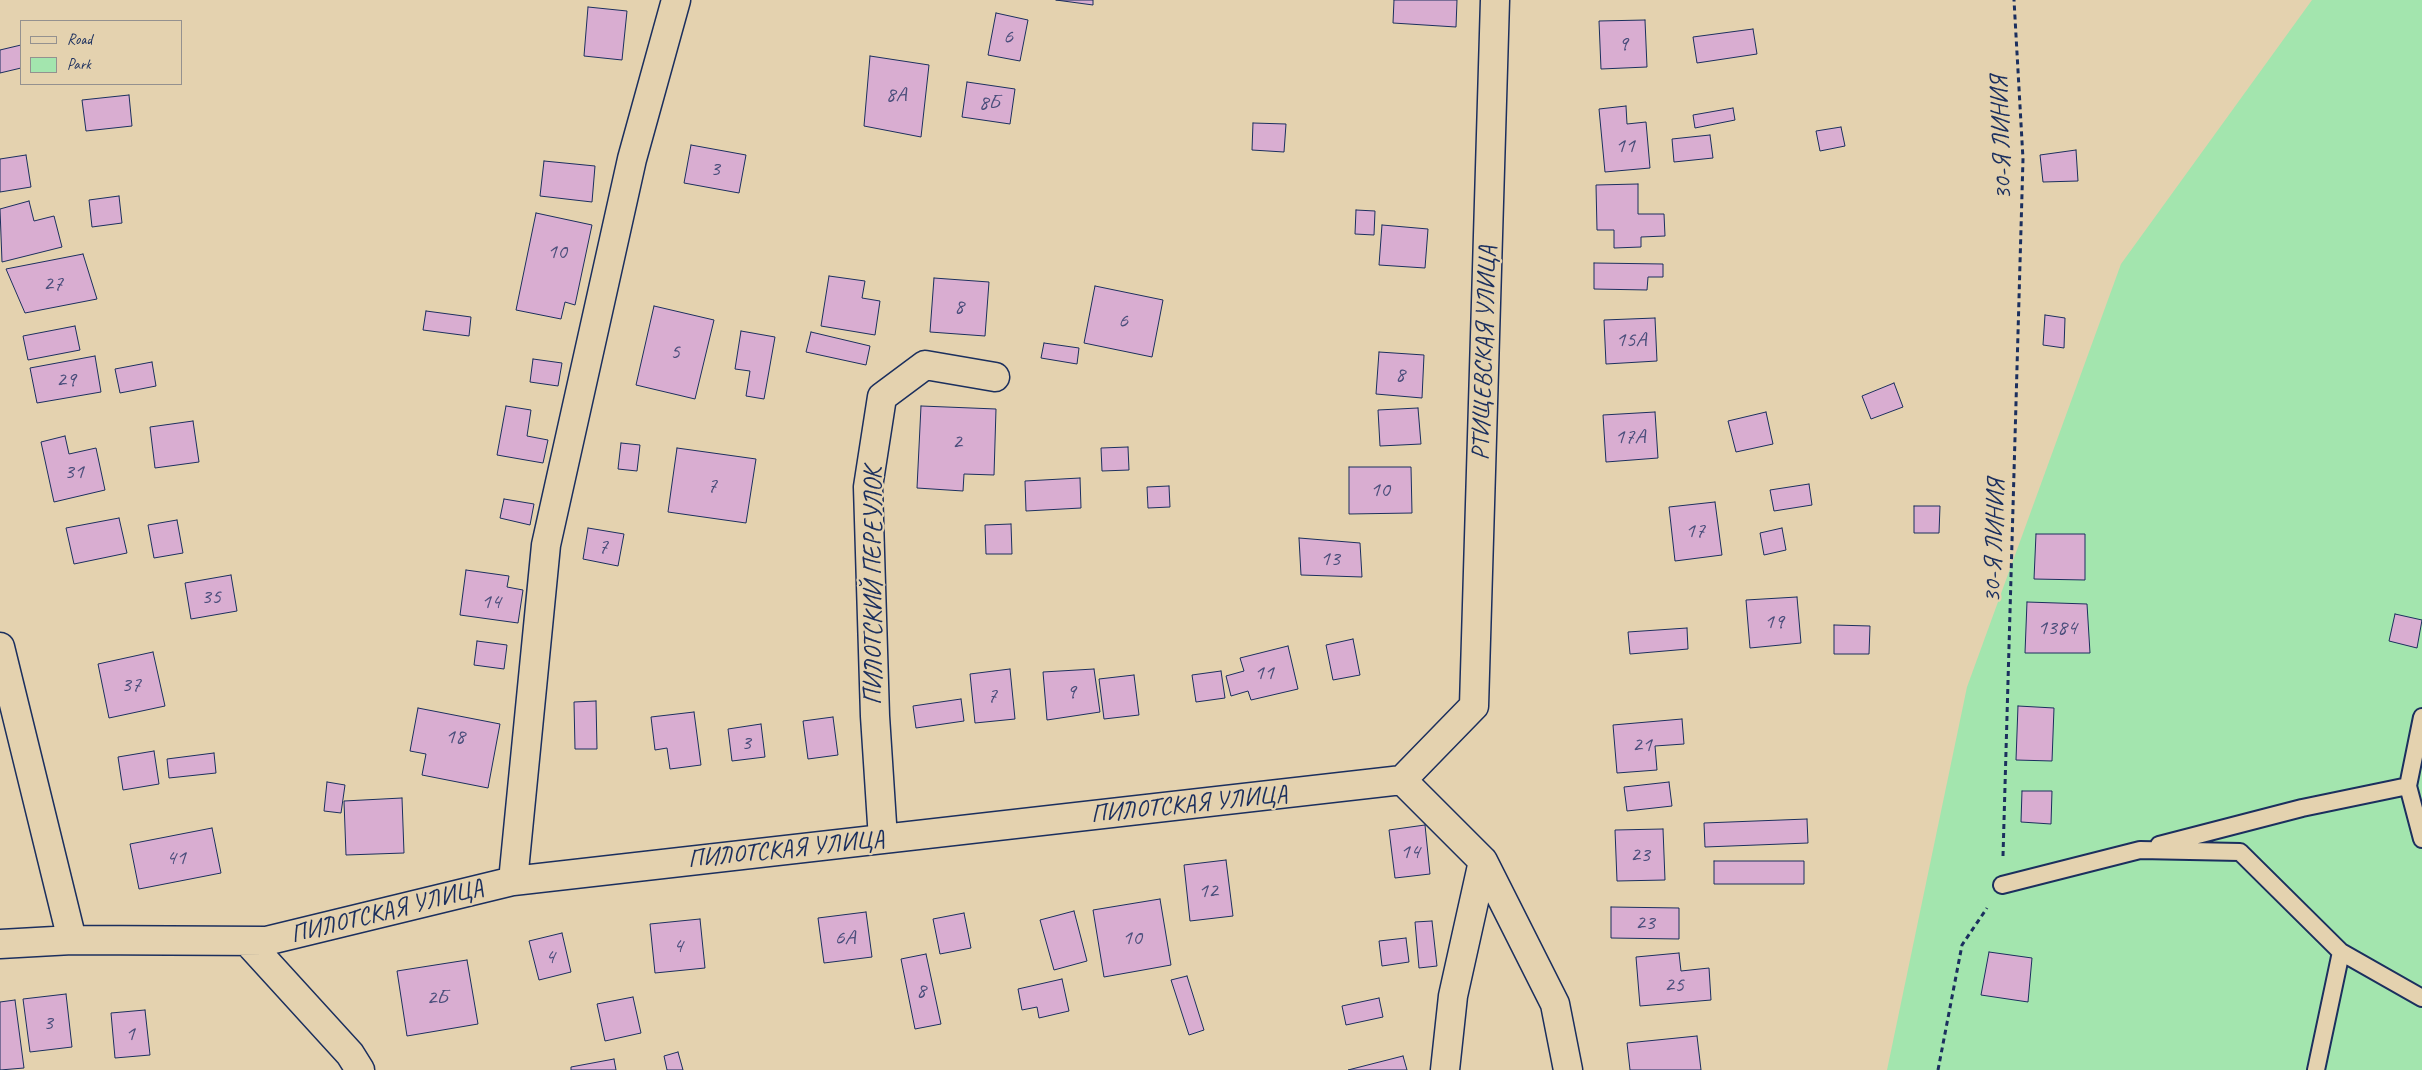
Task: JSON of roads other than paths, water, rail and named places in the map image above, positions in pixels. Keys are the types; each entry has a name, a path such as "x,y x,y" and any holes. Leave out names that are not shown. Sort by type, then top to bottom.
{"street":[{"path":"513,881 546,545 632,158 676,0"},
{"name":"РТИЩЕВСКАЯ УЛИЦА","path":"1402,780 1474,706 1495,0"},
{"name":"ПИЛОТСКИЙ ПЕРЕУЛОК","path":"883,839 875,716 868,488 882,397 925,365 995,377"},
{"path":"0,647 72,940"},
{"path":"1402,780 1483,860 1555,1004 1568,1070"},
{"name":"ПИЛОТСКАЯ УЛИЦА","path":"0,944 72,940 266,941 513,881 1402,780"},
{"path":"1445,1070 1453,996 1483,860"},
{"path":"247,941 353,1065"}],"lane":[{"path":"2422,717 2408,786 2422,840"},
{"path":"2002,885 2302,808 2408,786"},
{"path":"2140,850 2240,852 2342,952 2422,998"},
{"path":"2316,1070 2342,952"}]}
